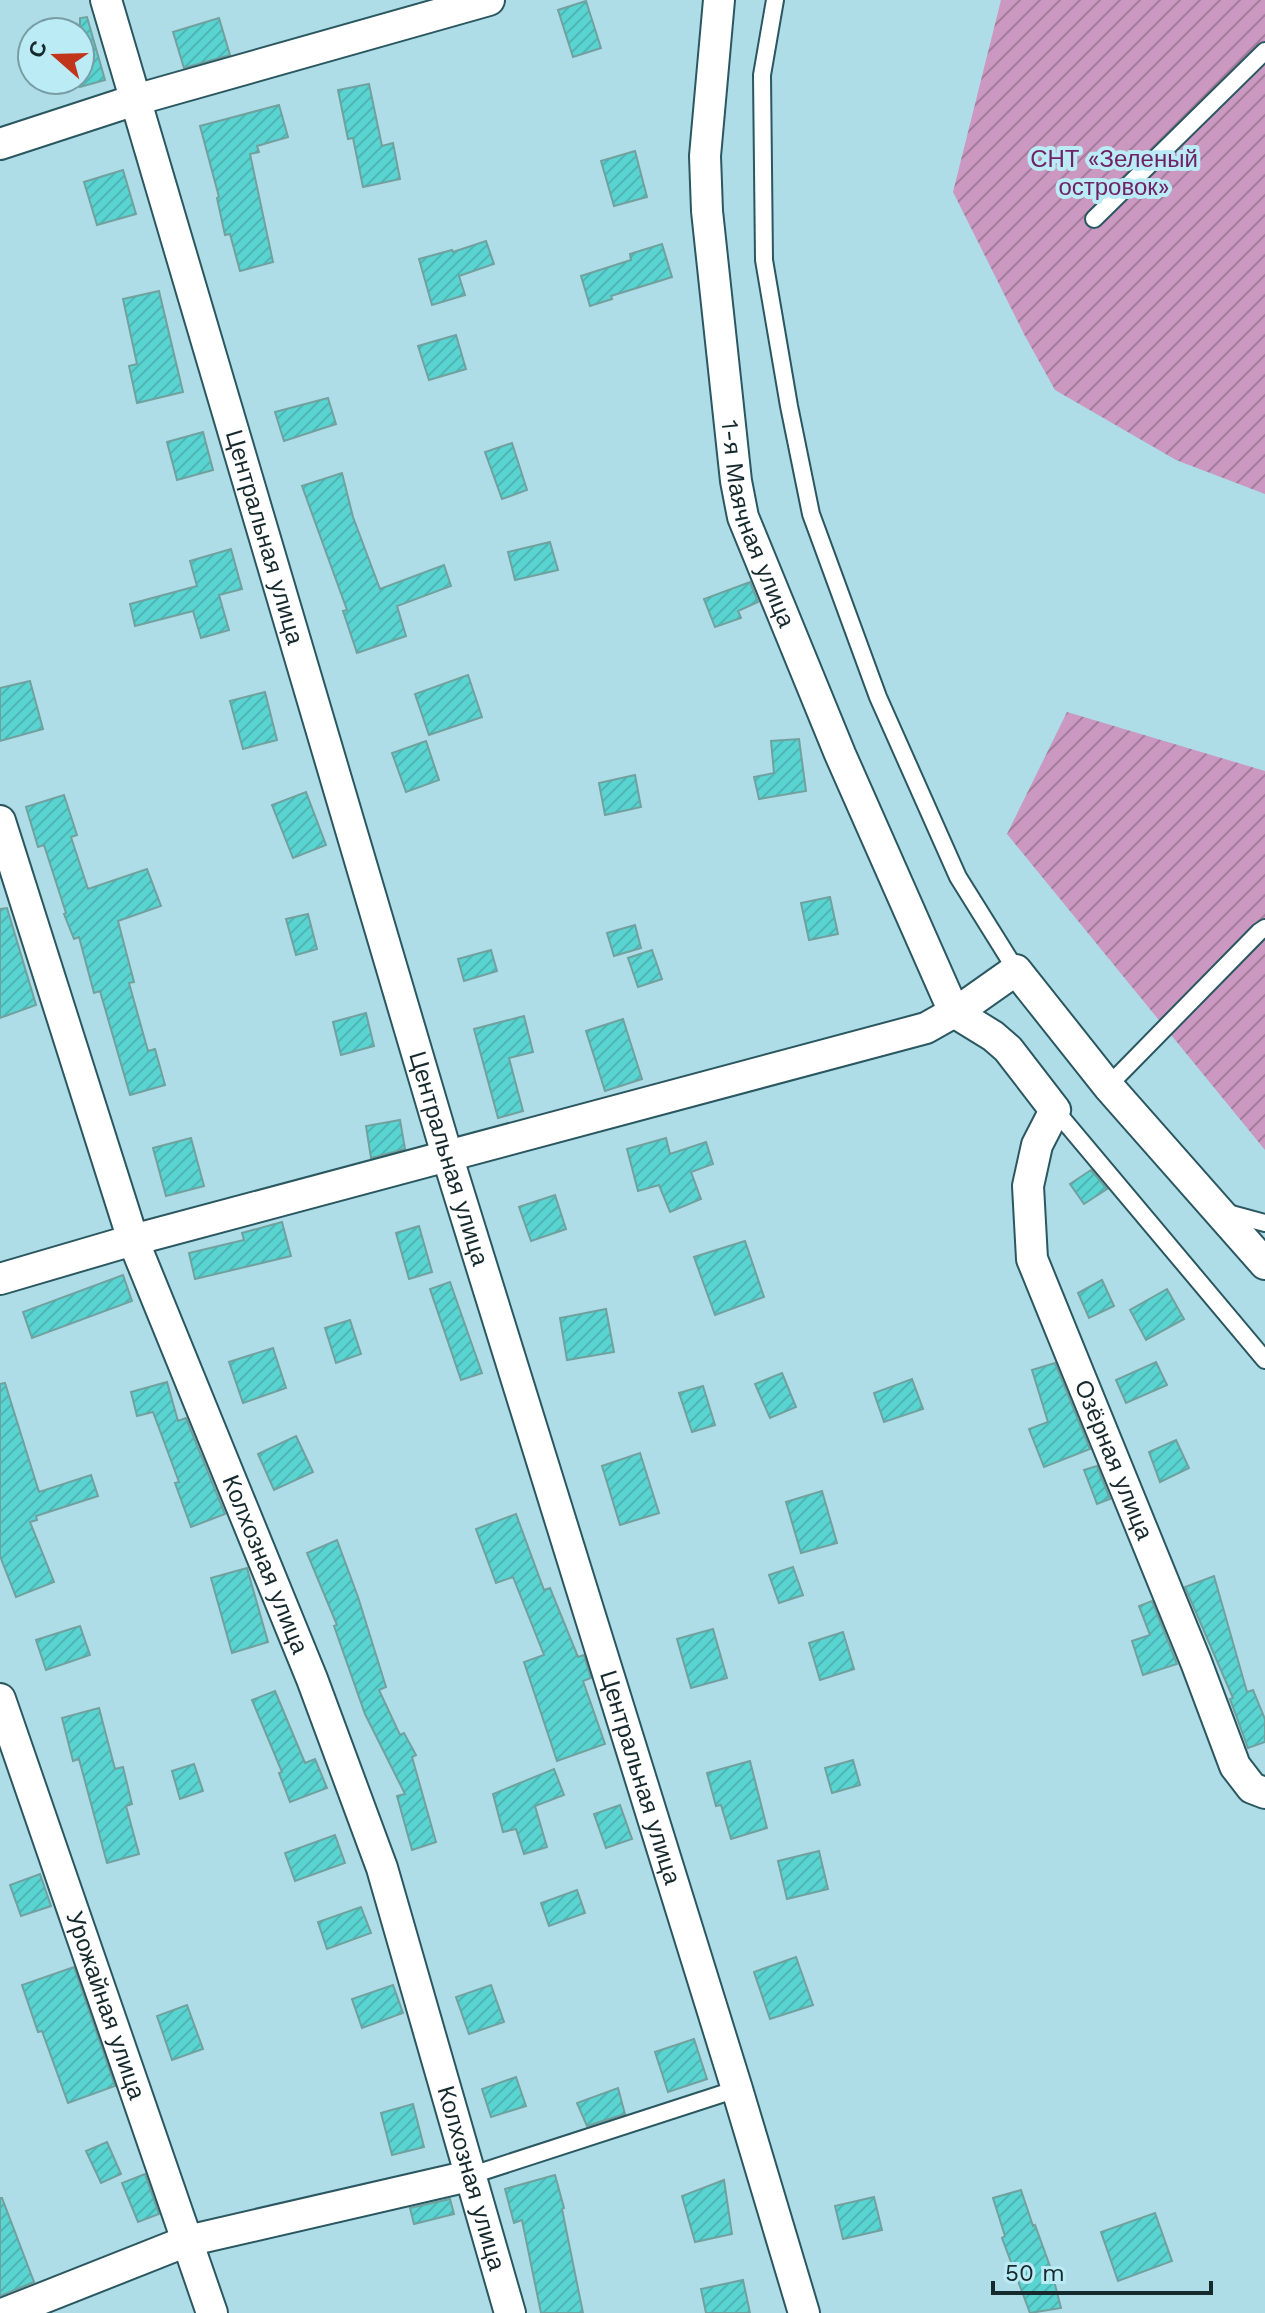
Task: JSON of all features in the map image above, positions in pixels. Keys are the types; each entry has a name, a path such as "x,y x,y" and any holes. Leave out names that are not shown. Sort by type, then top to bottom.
{"street":[{"name":"Центральная улица","path":"106,0 447,1155 804,2313"},
{"path":"0,144 135,100 489,0"},
{"name":"1-я Маячная улица","path":"719,0 705,156 707,211 736,481 743,517 840,754 954,1012"},
{"name":"Колхозная улица","path":"0,821 133,1240 312,1679 382,1868 510,2313"},
{"path":"0,1279 133,1240 926,1028 1016,970 1108,1086 1265,1264"},
{"path":"954,1012 1008,1049 1055,1110"},
{"name":"Озёрная улица","path":"1055,1110 1037,1145 1028,1186 1032,1259 1196,1662 1235,1766 1252,1788 1265,1793"},
{"name":"Урожайная улица","path":"0,1699 212,2313"},
{"path":"5,2313 187,2241 469,2176"}],"lane":[{"path":"775,0 762,75 764,260 811,514 878,697 952,863 1016,970"},
{"path":"1094,219 1265,51"},
{"path":"1108,1086 1265,928"},
{"path":"1055,1110 1265,1360"},
{"path":"1220,1211 1265,1223"},
{"path":"469,2176 737,2089"}],"green space":[{"name":"СНТ «Зеленый островок»","path":"1001,0 1265,0 1265,494 1176,460 1055,390 1025,336 953,192"},
{"path":"1067,712 1265,771 1265,1150 1007,834"}],"building":[{"path":"586,1 601,48 573,57 558,10"},
{"path":"219,18 230,55 184,68 173,32"},
{"path":"96,48 105,80 96,83"},
{"path":"369,84 382,146 393,143 400,179 363,187 353,138 348,139 338,90"},
{"path":"279,105 288,137 257,146 259,152 250,154 273,262 240,271 230,234 225,235 219,197 200,126"},
{"path":"635,151 647,197 614,206 601,161"},
{"path":"123,170 136,214 97,225 84,182"},
{"path":"486,241 494,264 459,276 465,295 432,305 419,259"},
{"path":"662,244 672,277 611,296 612,299 590,306 581,276 631,260 630,254"},
{"path":"159,291 183,392 137,403 129,366 137,364 123,299"},
{"path":"456,335 466,369 429,380 418,346"},
{"path":"328,398 336,424 284,441 275,412"},
{"path":"203,432 213,470 177,480 167,442"},
{"path":"512,443 527,490 502,499 485,452"},
{"path":"342,473 353,517 380,589 444,565 451,586 397,606 406,636 357,653 343,611 347,610 302,486"},
{"path":"550,542 558,570 515,580 508,552"},
{"path":"231,549 242,589 219,595 229,630 201,638 193,611 135,626 130,604 197,586 190,561"},
{"path":"750,582 758,602 738,611 741,618 715,627 704,599"},
{"path":"468,675 482,717 429,735 415,694"},
{"path":"30,681 43,729 0,741 0,688"},
{"path":"265,692 277,740 243,749 230,701"},
{"path":"799,739 806,791 759,799 754,777 774,773 771,741"},
{"path":"426,741 439,780 406,792 392,753"},
{"path":"635,775 641,807 605,815 599,783"},
{"path":"306,792 326,845 293,858 272,805"},
{"path":"64,795 77,835 71,837 88,889 147,869 161,906 118,921 134,982 129,983 148,1051 155,1049 165,1085 130,1095 100,991 94,993 79,937 74,939 44,845 38,847 26,807"},
{"path":"830,897 838,934 809,940 801,903"},
{"path":"7,908 36,1005 0,1018 0,909"},
{"path":"308,914 317,949 296,955 286,919"},
{"path":"635,925 641,948 614,956 607,933"},
{"path":"491,950 497,971 464,981 458,959"},
{"path":"652,950 662,979 638,987 628,958"},
{"path":"366,1013 374,1046 341,1055 333,1022"},
{"path":"524,1016 533,1052 509,1058 523,1111 498,1118 474,1029"},
{"path":"623,1019 642,1079 605,1091 586,1031"},
{"path":"400,1120 405,1149 371,1158 366,1126"},
{"path":"191,1138 204,1186 166,1196 153,1148"},
{"path":"666,1138 670,1154 706,1142 713,1164 691,1172 701,1199 670,1212 659,1185 638,1191 627,1149"},
{"path":"1091,1170 1107,1189 1084,1204 1070,1184"},
{"path":"555,1195 566,1229 531,1241 519,1207"},
{"path":"282,1222 291,1256 195,1279 189,1253 244,1240 242,1233"},
{"path":"419,1226 432,1272 409,1279 396,1233"},
{"path":"745,1241 764,1297 715,1315 694,1257"},
{"path":"123,1275 132,1301 32,1338 23,1312"},
{"path":"1102,1280 1114,1306 1089,1318 1078,1293"},
{"path":"450,1282 482,1373 461,1380 430,1289"},
{"path":"1167,1289 1184,1319 1146,1340 1130,1310"},
{"path":"606,1309 614,1352 567,1360 560,1318"},
{"path":"350,1320 361,1354 336,1363 325,1328"},
{"path":"273,1348 286,1388 243,1403 229,1362"},
{"path":"1156,1362 1167,1385 1126,1403 1116,1380"},
{"path":"1055,1363 1090,1449 1044,1467 1029,1429 1048,1422 1032,1370"},
{"path":"782,1373 796,1407 770,1418 755,1384"},
{"path":"912,1379 923,1409 884,1422 874,1393"},
{"path":"167,1382 178,1421 186,1418 225,1514 191,1527 175,1483 179,1482 153,1412 137,1416 131,1392"},
{"path":"5,1383 39,1492 91,1475 98,1496 36,1516 37,1520 30,1522 54,1582 16,1597 0,1556 0,1384"},
{"path":"703,1386 715,1425 692,1432 679,1393"},
{"path":"296,1436 313,1472 274,1490 258,1454"},
{"path":"1176,1440 1189,1468 1160,1482 1149,1452"},
{"path":"640,1453 659,1513 620,1525 602,1466"},
{"path":"1097,1466 1110,1499 1097,1504 1084,1470"},
{"path":"822,1491 837,1543 801,1553 786,1502"},
{"path":"516,1514 544,1590 550,1588 578,1657 584,1655 591,1678 583,1681 605,1744 557,1761 524,1662 544,1655 513,1577 496,1583 476,1529"},
{"path":"337,1540 386,1687 379,1690 400,1735 404,1733 416,1755 412,1757 436,1842 412,1850 397,1796 405,1794 365,1714 334,1626 337,1625 307,1553"},
{"path":"793,1567 803,1595 779,1603 769,1575"},
{"path":"247,1568 268,1642 232,1653 211,1578"},
{"path":"1214,1576 1247,1692 1253,1690 1265,1719 1265,1742 1248,1748 1230,1699 1233,1698 1185,1587"},
{"path":"1152,1601 1177,1664 1143,1675 1132,1641 1150,1635 1139,1606"},
{"path":"80,1626 90,1655 46,1670 36,1640"},
{"path":"713,1629 727,1678 691,1688 677,1639"},
{"path":"843,1632 854,1669 820,1680 809,1643"},
{"path":"275,1691 305,1763 315,1759 327,1788 290,1802 279,1773 282,1772 252,1700"},
{"path":"99,1708 115,1769 123,1767 132,1804 126,1806 139,1854 107,1863 79,1759 73,1761 62,1718"},
{"path":"853,1760 860,1785 832,1793 825,1768"},
{"path":"750,1761 767,1828 731,1839 721,1805 716,1806 707,1773"},
{"path":"194,1764 203,1791 180,1799 172,1771"},
{"path":"554,1769 564,1795 535,1806 547,1847 524,1854 516,1829 503,1832 493,1794"},
{"path":"620,1805 632,1839 606,1848 594,1814"},
{"path":"335,1835 345,1863 295,1881 285,1853"},
{"path":"819,1851 828,1889 787,1899 778,1861"},
{"path":"40,1874 51,1906 21,1916 10,1885"},
{"path":"577,1890 585,1913 549,1926 541,1903"},
{"path":"361,1907 371,1933 327,1949 318,1922"},
{"path":"796,1957 813,2005 770,2019 754,1972"},
{"path":"74,1967 115,2086 68,2103 22,1985"},
{"path":"393,1985 403,2013 362,2028 352,1999"},
{"path":"491,1985 504,2022 469,2034 456,1997"},
{"path":"187,2005 203,2049 172,2060 157,2016"},
{"path":"694,2039 707,2079 668,2092 655,2052"},
{"path":"516,2077 526,2106 491,2117 482,2089"},
{"path":"618,2088 625,2114 587,2126 577,2103"},
{"path":"413,2104 424,2147 392,2155 381,2113"},
{"path":"107,2142 121,2174 101,2183 86,2151"},
{"path":"145,2174 159,2214 138,2222 122,2183"},
{"path":"555,2175 583,2313 541,2313 522,2220 514,2223 505,2189"},
{"path":"724,2180 732,2234 695,2242 682,2196"},
{"path":"1021,2190 1051,2269 1061,2308 1030,2313 1002,2238 1005,2236 993,2198"},
{"path":"874,2197 882,2230 843,2239 835,2206"},
{"path":"0,2198 34,2282 0,2296"},
{"path":"450,2199 454,2214 414,2224 410,2208"},
{"path":"1155,2213 1172,2261 1118,2281 1101,2232"},
{"path":"743,2280 750,2313 706,2313 701,2289"}]}
